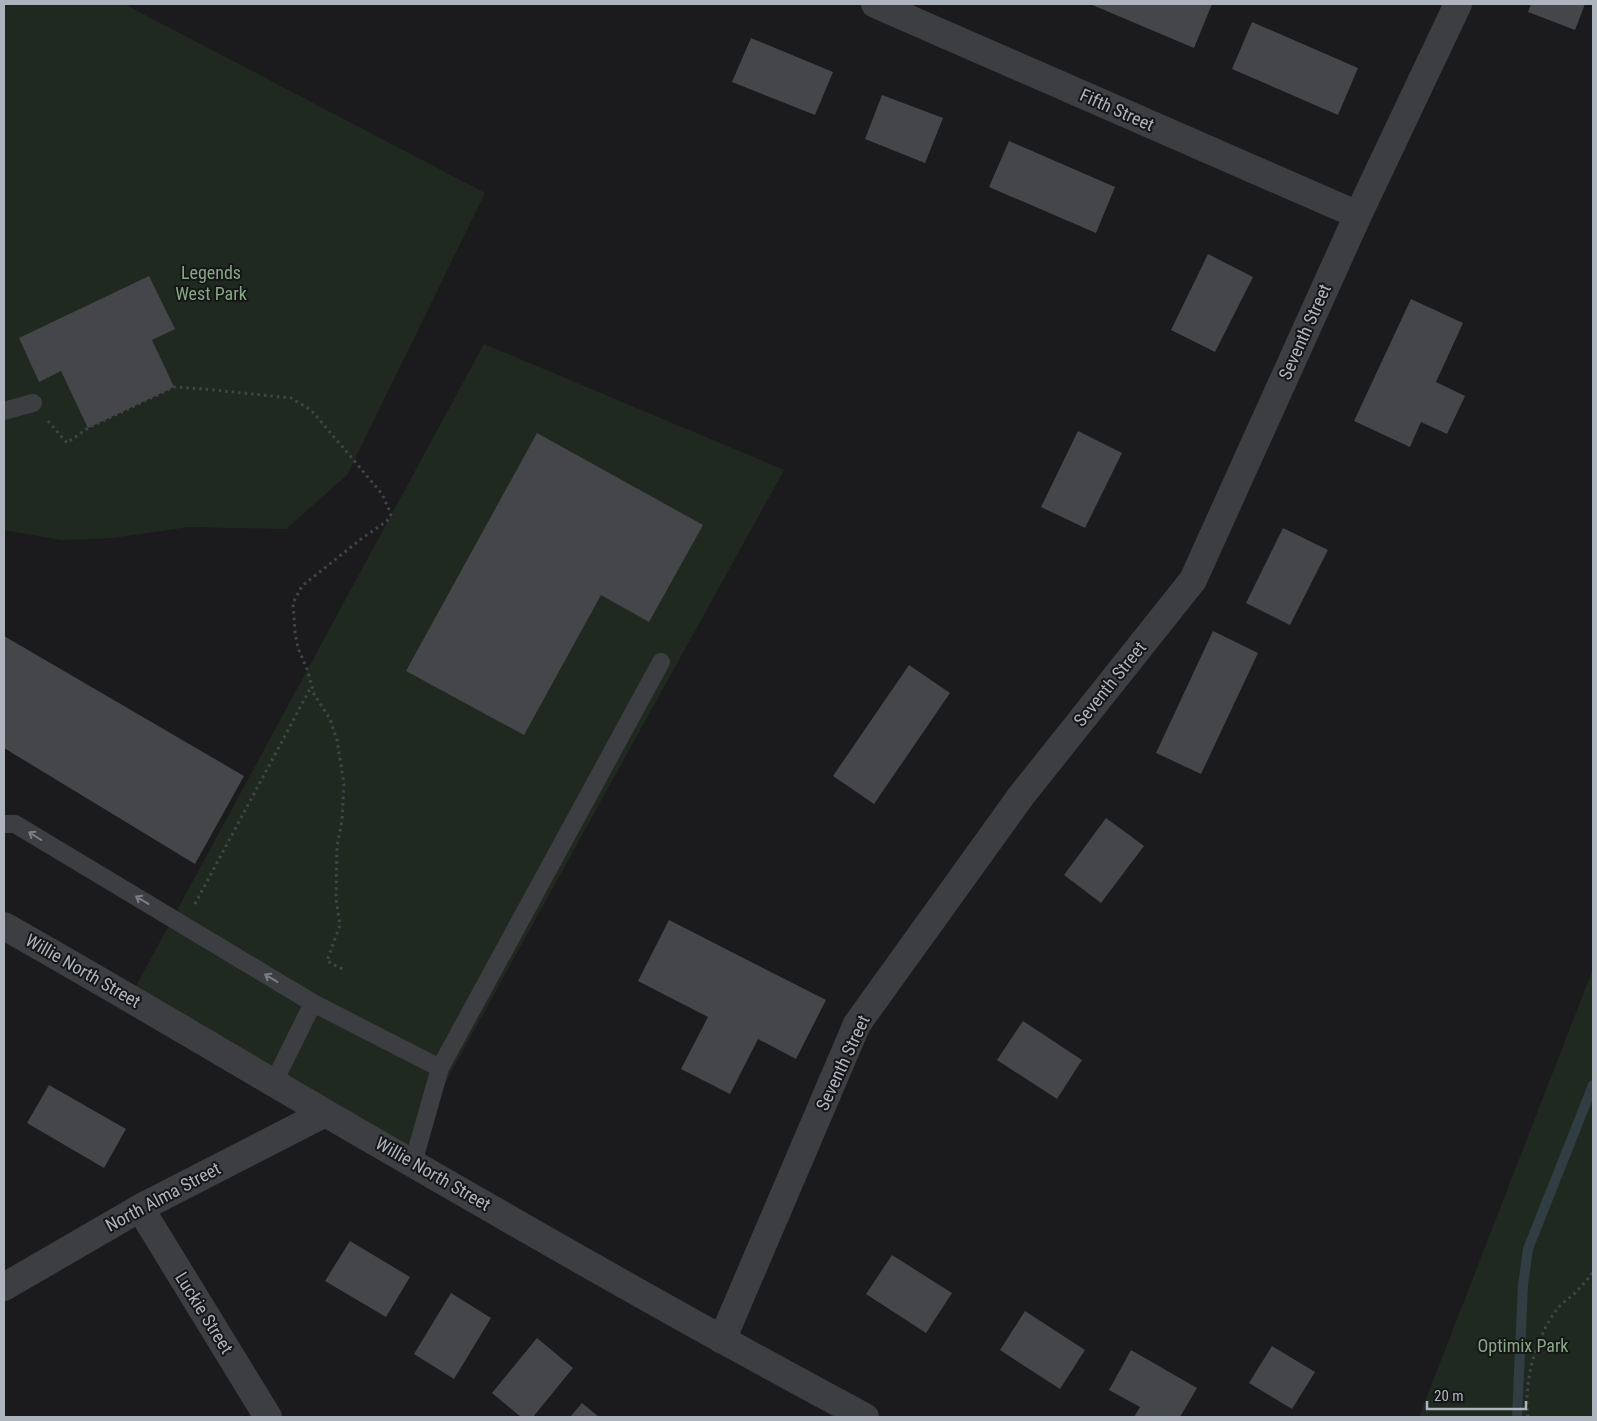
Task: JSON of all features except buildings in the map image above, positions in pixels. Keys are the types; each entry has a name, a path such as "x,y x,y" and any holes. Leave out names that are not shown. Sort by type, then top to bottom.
{"street":[{"name":"Fifth Street","path":"875,4 1358,215"},
{"name":"Seventh Street","path":"722,1340 857,1024 1021,796 1193,580 1358,215 1458,4"},
{"name":"Willie North Street","path":"4,926 130,997 325,1113 722,1340 865,1417"},
{"name":"North Alma Street","path":"4,1287 140,1208 325,1113"},
{"name":"Luckie Street","path":"140,1208 268,1417"}],"lane":[{"path":"4,411 33,403"},
{"path":"413,1163 440,1068 661,662"},
{"path":"4,824 15,824 313,1003 440,1068"},
{"path":"274,1082 313,1003"}],"path":[{"path":"67,443 88,428 174,387 291,398 311,410 382,494 391,514 388,522 361,539 302,586 293,603 298,648 307,669 314,694 330,719 337,740 344,784 342,820 337,848 336,899 340,925 327,960 342,969"},
{"path":"184,926 312,686"},
{"path":"1528,1417 1527,1384 1533,1359 1546,1325 1560,1305 1574,1294 1593,1272"}],"green space":[{"name":"Legends West Park","path":"4,4 124,4 485,193 347,475 286,529 188,527 113,538 61,540 4,530"},
{"path":"484,344 784,470 404,1157 130,997"},
{"name":"Optimix Park","path":"1593,969 1593,1417 1419,1417"}],"waterway":[{"path":"1517,1417 1523,1285 1528,1249 1593,1085"}]}
